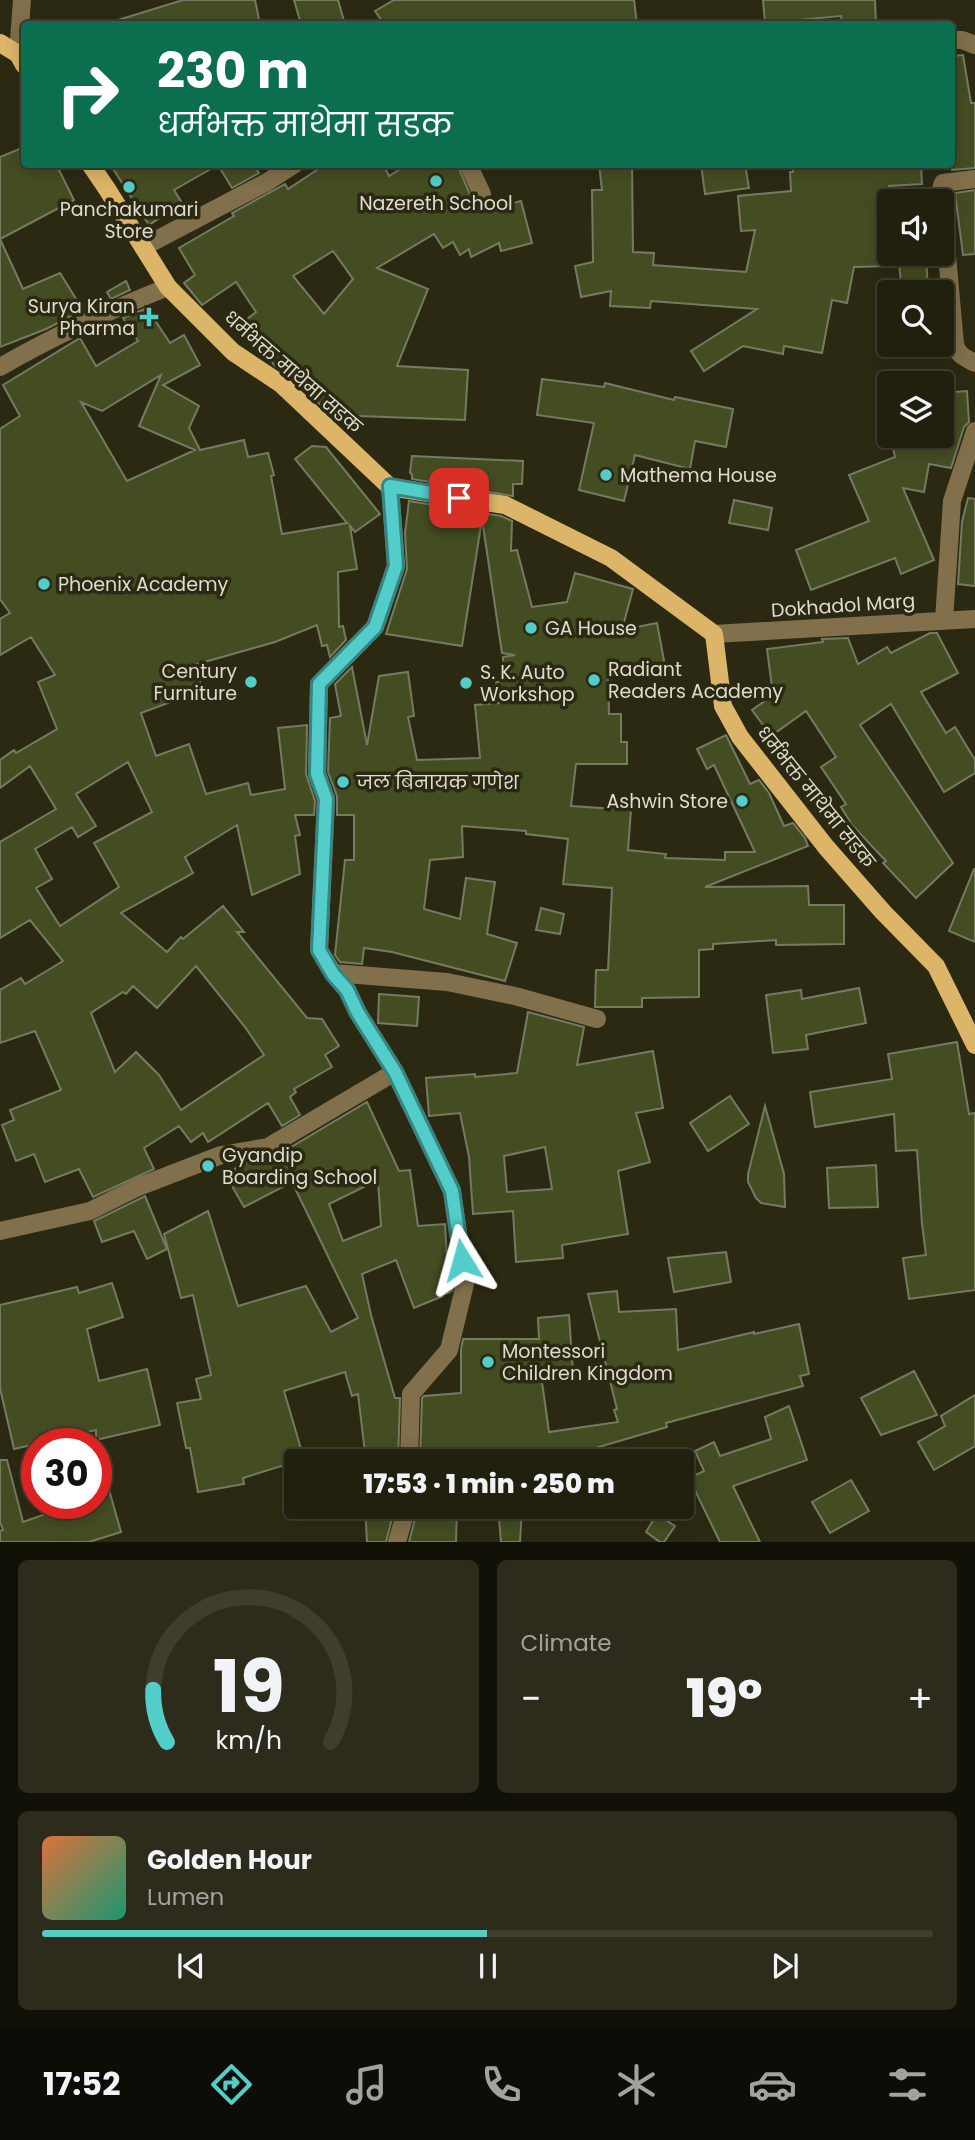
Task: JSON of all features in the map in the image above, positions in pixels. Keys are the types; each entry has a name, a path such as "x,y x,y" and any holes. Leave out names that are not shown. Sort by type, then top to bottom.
{"main road":[{"path":"0,43 21,59"},
{"name":"धर्मभक्त माथेमा सडक","path":"93,168 167,287 233,352 281,384 390,486"},
{"path":"390,486 505,505 611,558 714,635"},
{"name":"धर्मभक्त माथेमा सडक","path":"714,635 723,706 740,737 826,847 883,912 936,966 975,1045"}],"street":[{"path":"22,0 22,21"},
{"path":"955,40 975,45"},
{"path":"143,247 289,168"},
{"path":"470,168 482,194"},
{"path":"975,179 943,183 941,189 956,351 975,363"},
{"path":"0,367 119,306 167,287"},
{"path":"944,620 951,501 975,431"},
{"path":"390,486 396,566 375,627 319,684 317,774 326,799 319,950 333,974 347,990 358,1013 395,1072 452,1191 465,1283 449,1350 411,1394 409,1449"},
{"name":"Dokhadol Marg","path":"714,635 975,619"},
{"path":"333,974 447,982 515,996 597,1019"},
{"path":"0,1231 90,1211 138,1187 222,1154 268,1147 395,1072"},
{"path":"397,1542 404,1519"}],"building":[{"path":"183,0 255,0 259,21 118,21"},
{"path":"294,0 338,0 344,21 300,21"},
{"path":"394,0 634,0 637,21 382,21 375,11"},
{"path":"763,0 875,0 876,21 842,21 841,16 765,21"},
{"path":"963,55 971,103 975,103 975,168 952,170 955,168 955,56"},
{"path":"21,148 21,168 58,168 74,200 0,239 0,157"},
{"path":"113,168 213,168 174,190 182,203 149,225"},
{"path":"220,168 256,168 259,173 232,188"},
{"path":"320,168 385,168 389,176 402,168 459,168 472,199 483,211 521,201 532,243 501,251 499,243 471,257 469,249 460,255 453,242 443,248 434,234 377,268 428,289 397,366 468,370 465,420 332,415 275,366 242,323 256,312 236,282 202,305 184,283 195,275 179,248 234,216 232,213 285,184 288,189","holes":["333,251 353,279 324,314 293,276"]},
{"path":"599,168 632,168 633,252 654,253 653,265 746,272 755,230 741,231 738,196 791,191 790,172 793,172 793,168 921,168 922,184 877,189 877,266 889,266 854,267 847,303 832,300 822,353 784,346 783,354 743,346 704,371 691,351 757,309 651,301 650,308 610,306 611,291 581,297 575,266 593,262 592,190 602,190"},
{"path":"702,168 746,168 749,188 705,194"},
{"path":"975,190 975,254 963,255 955,193"},
{"path":"0,239 23,289 60,273 83,310 46,329 0,347"},
{"path":"899,266 927,266 927,280 901,280"},
{"path":"126,281 130,290 111,299 107,292"},
{"path":"147,308 170,343 184,335 200,365 163,385 199,406 189,428 200,450 244,440 248,457 268,453 274,475 271,476 282,534 347,523 295,459 312,446 326,447 380,514 355,532 350,526 357,569 338,572 339,627 343,626 346,640 330,657 327,645 322,646 317,625 275,642 194,665 203,690 141,713 156,756 189,744 206,794 248,783 251,795 285,789 278,728 307,725 306,774 315,801 314,815 295,815 300,835 295,836 300,874 252,895 237,825 185,857 193,873 121,913 167,952 181,937 183,939 223,906 244,932 237,932 307,1018 322,1019 339,1046 325,1055 332,1067 294,1089 296,1092 290,1097 300,1115 282,1126 268,1103 208,1142 203,1133 191,1142 179,1126 144,1148 154,1169 93,1197 79,1169 45,1182 34,1154 16,1161 2,1125 14,1120 10,1110 61,1090 35,1031 0,1043 0,990 21,978 25,984 63,961 30,920 0,938 0,842 56,809 30,766 0,788 0,760 57,729 38,682 55,675 31,637 0,655 0,619 10,613 0,599 0,429 20,416 3,385 80,338 96,366 138,341 123,318","holes":["161,375 139,426 195,450 127,481 81,402 102,411","128,762 152,812 94,843 119,887 60,926 36,888 52,879 35,849 72,827 78,837 96,826 76,794","196,966 264,1055 181,1110 159,1075 136,1052 115,1072 91,1013 123,992 126,994 133,986 157,1008"]},
{"path":"542,379 604,387 605,383 674,400 675,397 733,409 726,447 695,441 690,469 635,455 624,501 579,490 594,423 537,415"},
{"path":"967,391 969,422 964,427 951,468 929,464 924,492 903,488 934,560 901,574 895,558 811,590 796,550 869,521 849,475 895,457 893,448 954,448 954,392"},
{"path":"412,456 523,461 522,484 513,484 513,496 412,479"},
{"path":"968,498 975,499 975,586 958,584 962,522"},
{"path":"734,500 772,508 768,530 729,523"},
{"path":"409,501 501,516 512,521 511,551 517,550 532,607 567,602 575,573 633,589 622,630 657,623 665,666 608,677 609,714 621,714 621,742 627,742 627,764 576,764 571,806 631,810 628,850 666,854 665,858 725,860 725,852 755,852 714,765 707,769 697,749 726,735 750,784 759,780 769,793 784,826 793,823 808,846 705,887 808,886 809,905 844,905 844,944 776,945 776,940 713,944 713,949 699,950 699,997 642,998 642,1007 595,1007 596,970 608,970 612,888 563,884 568,839 526,834 526,831 462,826 463,857 430,860 424,909 460,919 466,878 495,882 487,934 517,943 505,981 392,952 364,948 362,964 340,962 335,955 345,860 354,860 354,815 337,815 337,796 328,772 330,718 341,716 335,684 352,667 367,745 379,676 408,672 414,716 408,717 417,760 480,758 475,705 499,703 496,682 504,681 503,657 515,655 502,653 482,519 462,646 386,634 407,569 405,533"},
{"path":"930,633 937,633 958,673 921,692 946,733 955,727 975,760 975,773 944,792 891,704 860,725 953,863 916,898 883,863 886,861 852,825 841,807 846,804 821,767 836,757 806,711 771,736 752,710 773,695 767,649 823,642 822,639 848,638 858,664 887,647 891,653"},
{"path":"975,869 975,942 949,931"},
{"path":"541,908 564,914 560,934 536,930"},
{"path":"859,988 866,1023 806,1035 808,1049 773,1053 766,995 801,990 802,999"},
{"path":"379,994 419,997 417,1026 378,1023"},
{"path":"528,1012 584,1027 577,1065 653,1051 663,1108 636,1113 650,1162 618,1171 628,1234 562,1245 563,1258 516,1262 513,1211 473,1214 469,1157 460,1113 429,1116 426,1078 517,1073","holes":["545,1147 552,1189 507,1192 504,1156"]},
{"path":"957,1042 969,1114 975,1113 975,1290 909,1299 903,1258 926,1255 917,1150 896,1151 894,1114 815,1127 810,1092 892,1079 888,1054"},
{"path":"730,1096 749,1124 708,1151 690,1123"},
{"path":"367,1102 399,1171 410,1170 418,1226 445,1224 452,1291 414,1308 396,1260 362,1274 395,1398 400,1398 398,1449 365,1449 358,1394 352,1396 345,1372 284,1391 301,1449 284,1449 284,1465 243,1478 244,1484 198,1492 190,1448 186,1448 177,1403 201,1399 196,1379 211,1375 193,1295 181,1298 164,1234 208,1211 238,1306 306,1286 331,1332 358,1318 292,1182 244,1207 225,1174 247,1162 274,1157","holes":["378,1180 381,1226 343,1241 329,1204"]},
{"path":"765,1106 784,1174 785,1207 761,1203 748,1182"},
{"path":"876,1165 878,1207 829,1208 827,1168"},
{"path":"145,1196 167,1249 147,1259 134,1231 102,1242 94,1221"},
{"path":"726,1252 731,1282 674,1292 668,1258"},
{"path":"112,1283 123,1317 87,1329 99,1381 147,1369 160,1425 112,1436 112,1428 21,1428 21,1447 14,1449 0,1388 0,1305 77,1287 79,1293"},
{"path":"617,1291 619,1312 676,1309 678,1350 799,1324 809,1374 800,1376 803,1386 666,1423 667,1427 592,1449 420,1449 422,1398 461,1393 463,1339 539,1339 538,1318 569,1315 573,1372 541,1375 549,1432 618,1422 588,1294"},
{"path":"914,1371 937,1415 881,1435 861,1398"},
{"path":"975,1395 975,1446 934,1470 918,1442 945,1426 941,1416"},
{"path":"789,1406 807,1460 733,1486 760,1542 720,1542 694,1488 694,1476 704,1471 695,1451 714,1442 720,1456 771,1439 765,1417"},
{"path":"0,1460 7,1460 23,1522 32,1519 112,1519 112,1500 121,1532 89,1542 0,1542 0,1531 3,1530 0,1522"},
{"path":"851,1480 869,1511 830,1533 812,1502"},
{"path":"366,1519 392,1519 386,1542 367,1542"},
{"path":"415,1519 457,1519 456,1542 409,1542"},
{"path":"499,1519 521,1519 520,1542 501,1542"},
{"path":"654,1519 664,1519 675,1526 664,1542 646,1532"}],"place":[{"name":"Nazereth School","path":"436,181"},
{"name":"Panchakumari Store","path":"129,187"},
{"name":"Surya Kiran Pharma","path":"149,317"},
{"name":"Mathema House","path":"606,475"},
{"name":"Phoenix Academy","path":"44,584"},
{"name":"GA House","path":"531,628"},
{"name":"Radiant Readers Academy","path":"594,680"},
{"name":"Century Furniture","path":"251,682"},
{"name":"S. K. Auto Workshop","path":"466,683"},
{"name":"जल बिनायक गणेश","path":"343,782"},
{"name":"Ashwin Store","path":"742,801"},
{"name":"Gyandip Boarding School","path":"208,1166"},
{"name":"Montessori Children Kingdom","path":"488,1362"}],"route":[{"path":"459,498 390,486 396,566 375,627 319,684 317,774 326,799 319,950 333,974 347,990 358,1013 395,1072 452,1191 462,1260"}]}
